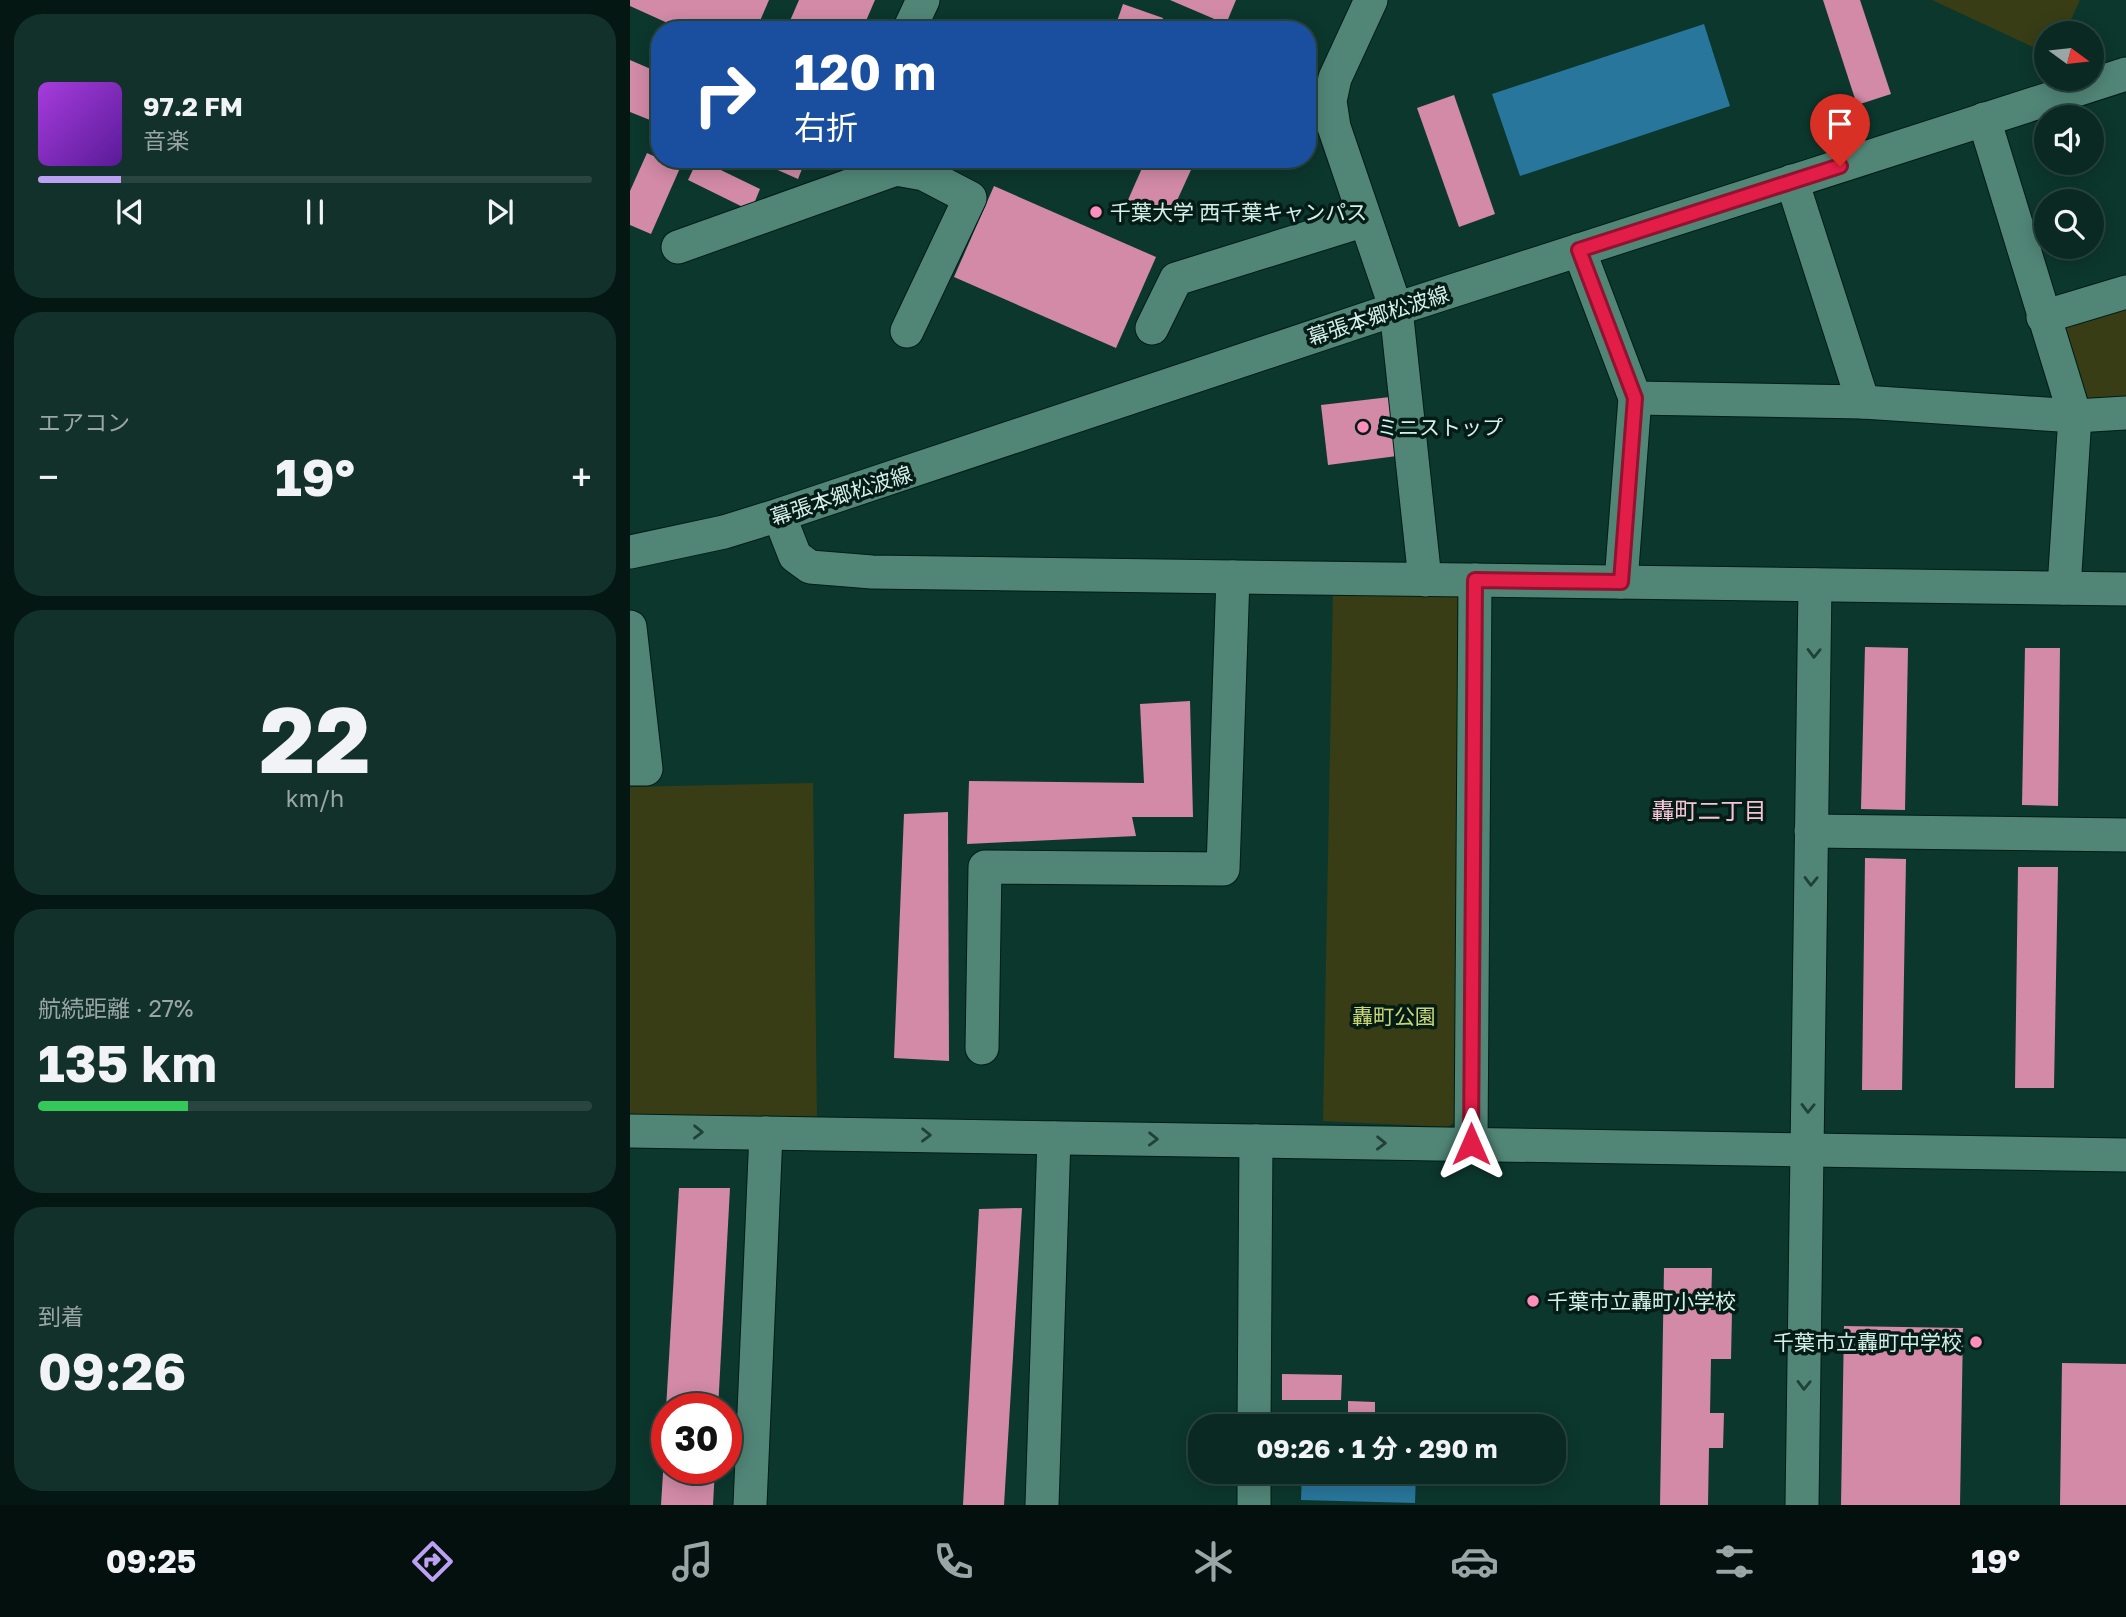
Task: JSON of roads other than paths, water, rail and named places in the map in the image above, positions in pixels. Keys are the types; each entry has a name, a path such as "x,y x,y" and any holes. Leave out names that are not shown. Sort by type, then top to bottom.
{"street":[{"path":"913,21 923,0"},
{"path":"1371,0 1335,78 1330,101 1334,127 1396,309 1425,580"},
{"name":"幕張本郷松波線","path":"630,552 724,532 779,515 1396,309 2126,74"},
{"path":"1984,119 2075,416 2064,588"},
{"path":"678,247 896,169 905,168"},
{"path":"906,331 970,198 927,168"},
{"path":"1792,181 1863,402"},
{"path":"1152,328 1176,279 1365,220"},
{"path":"1579,250 1635,398 1621,582"},
{"path":"2043,317 2126,292"},
{"path":"1635,398 1863,402 2075,416 2126,414"},
{"path":"779,515 794,556 810,567 872,572 2126,589"},
{"path":"982,1048 985,867 1223,869 1233,577"},
{"path":"1471,1144 1475,580"},
{"path":"1802,1505 1815,585"},
{"path":"630,627 646,769 630,769"},
{"path":"1811,831 2126,835"},
{"path":"630,1130 2126,1155"},
{"path":"750,1505 766,1133"},
{"path":"1042,1505 1055,1138"},
{"path":"1254,1414 1255,1141"},
{"path":"1254,1484 1254,1505"}],"water":[{"path":"1704,24 1730,106 1520,176 1492,94"},
{"path":"1302,1484 1416,1484 1415,1503 1301,1500"}],"place":[{"name":"千葉大学 西千葉キャンパス","path":"1096,212"},
{"name":"ミニストップ","path":"1363,427"},
{"name":"千葉市立轟町小学校","path":"1533,1301"},
{"name":"千葉市立轟町中学校","path":"1976,1342"}],"district":[{"name":"轟町二丁目","path":"1709,810"}],"park label":[{"name":"轟町公園","path":"1394,1016"}]}
